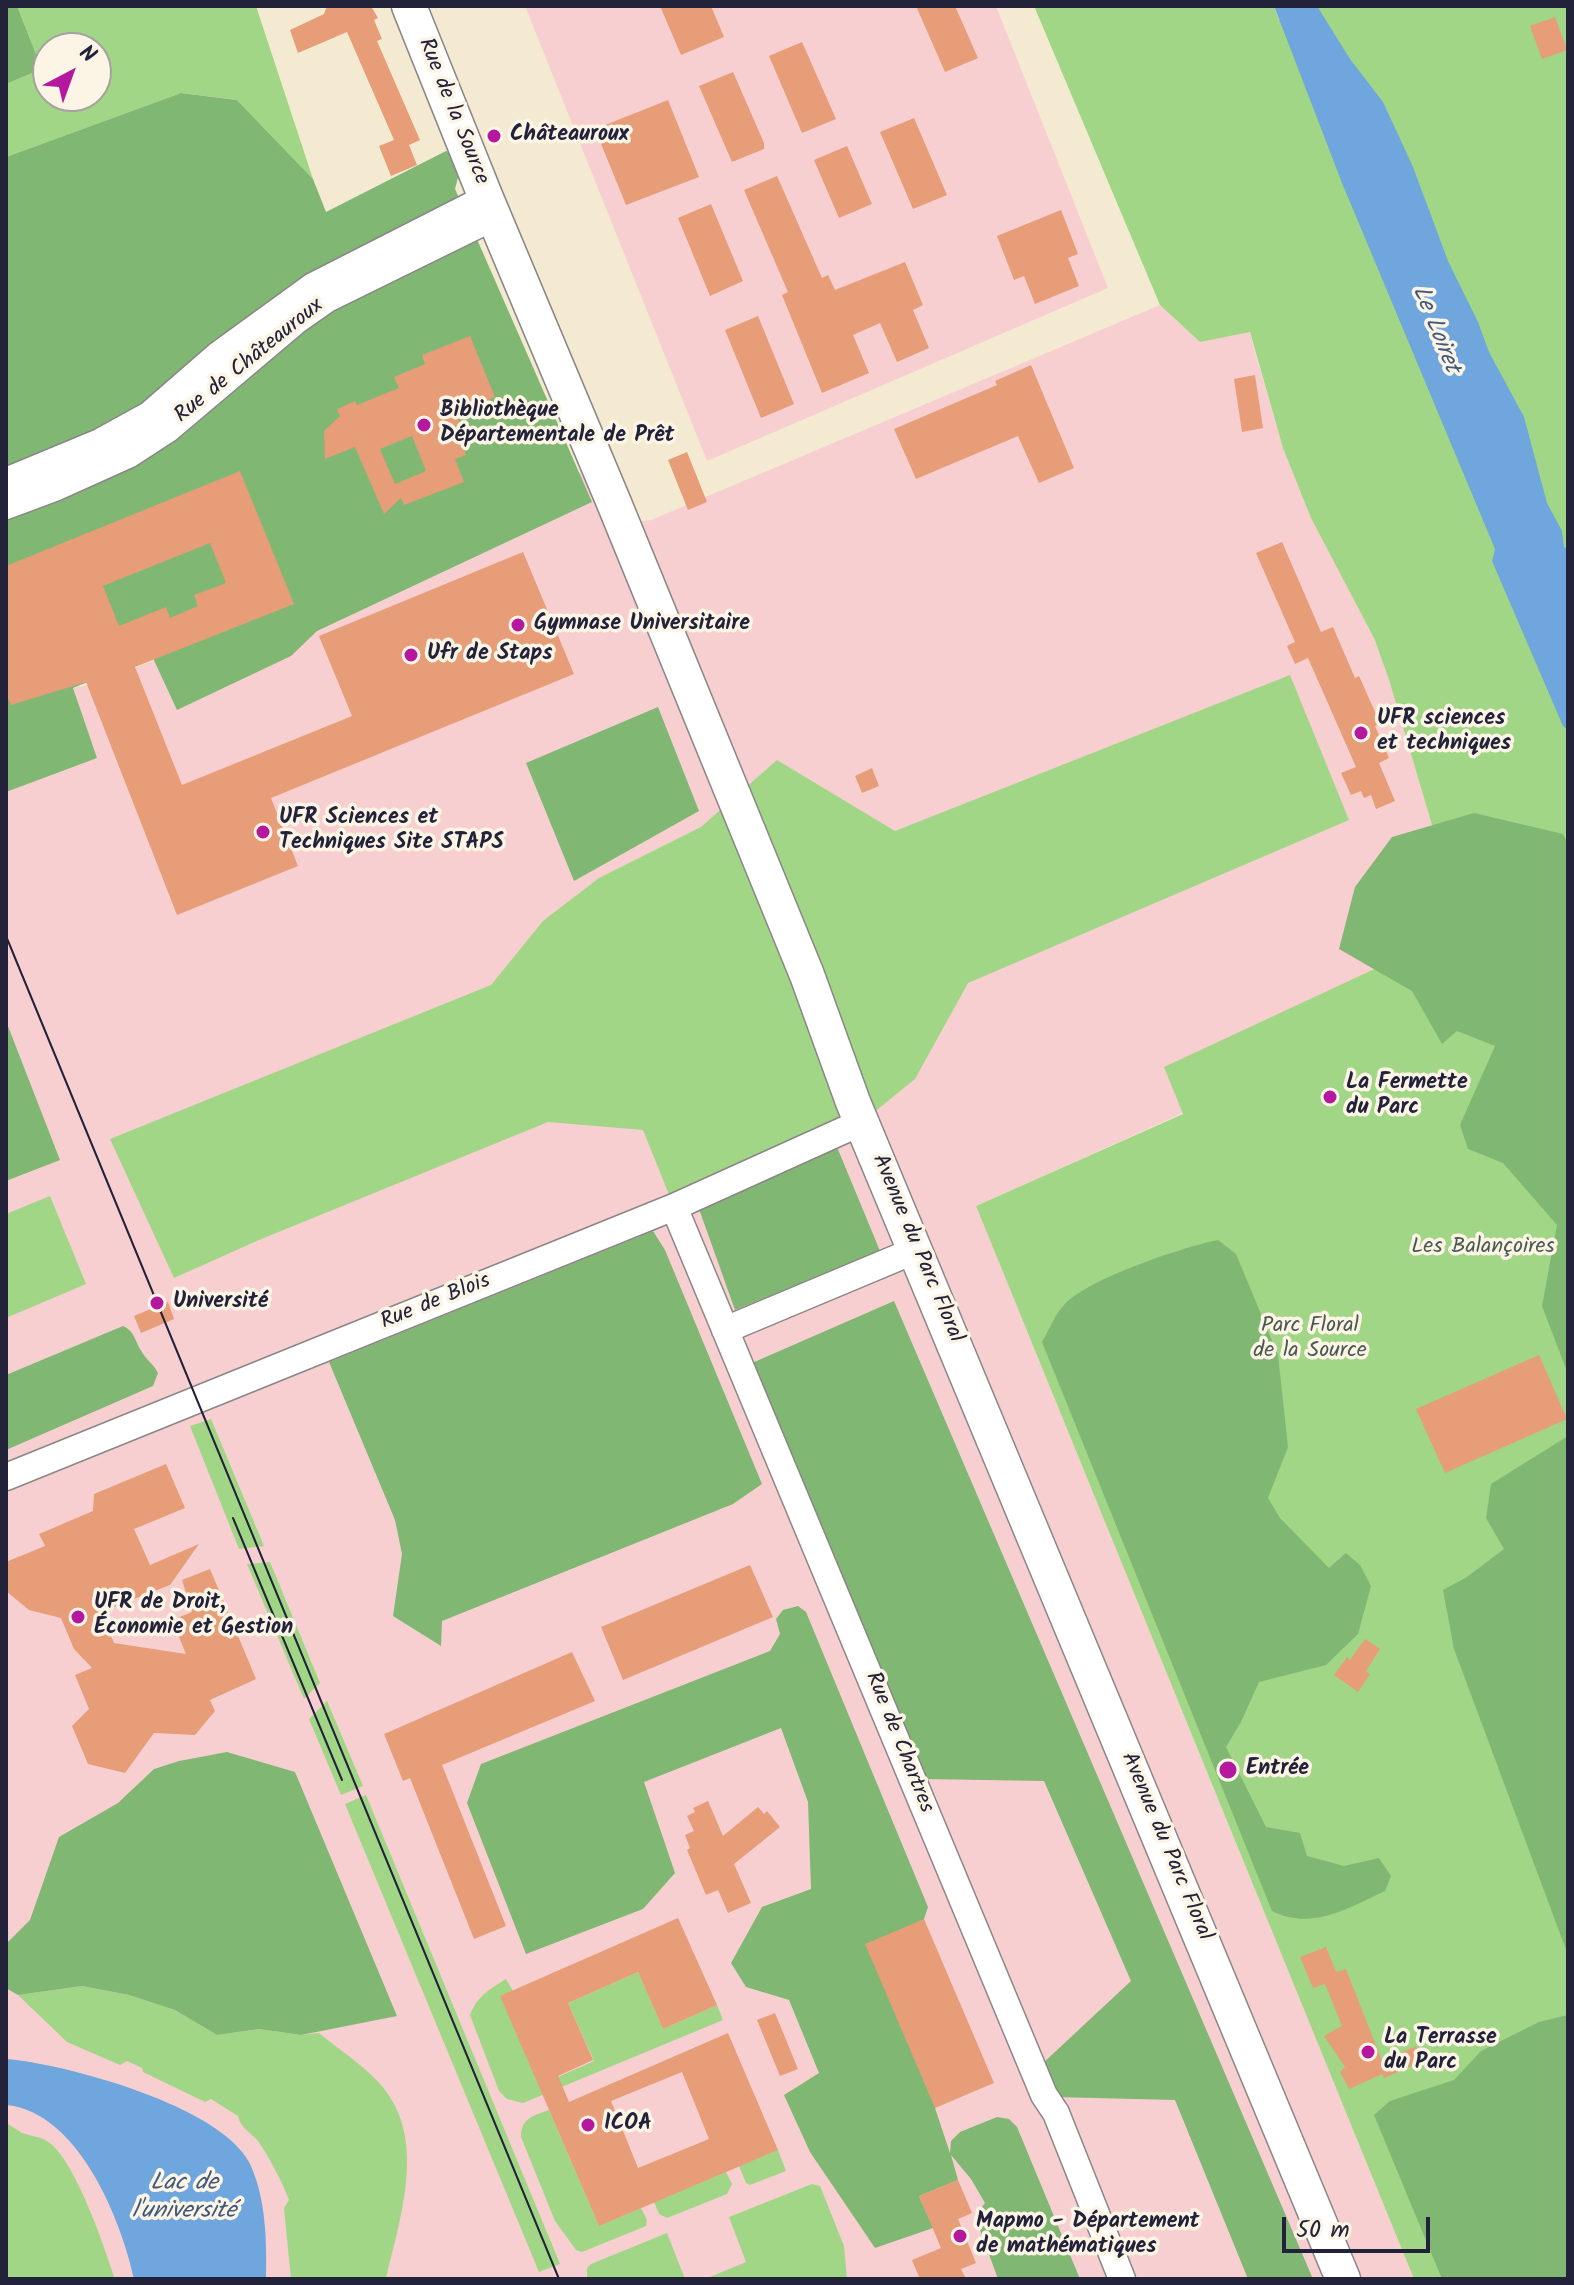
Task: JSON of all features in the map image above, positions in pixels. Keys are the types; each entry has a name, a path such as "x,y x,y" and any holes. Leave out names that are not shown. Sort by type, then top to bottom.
{"main road":[{"name":"Rue de la Source","path":"409,6 490,208"},
{"name":"Avenue du Parc Floral","path":"490,208 702,715 732,796 807,975 862,1122 1343,2279"}],"street":[{"name":"Rue de Châteauroux","path":"6,481 100,442 149,415 218,355 313,286 490,208"},
{"name":"Rue de Châteauroux","path":"6,506 128,455 168,429 297,320 327,299 490,208"},
{"name":"Rue de Blois","path":"6,1477 674,1207 862,1122"},
{"name":"Rue de Chartres","path":"674,1207 1044,2095 1056,2113 1122,2279"},
{"path":"725,1330 916,1250"}],"shaded area":[{"path":"525,6 996,6 1108,288 707,461"},
{"path":"1160,305 1200,342 1249,331 1283,447 1374,638 1389,680 1451,889 1454,933 1165,1067 1183,1113 976,1206 1414,2279 6,2279 6,702 98,683 571,476 604,465 639,522 651,520"}],"green space":[{"path":"6,6 17,6 32,44 32,73 6,84"},
{"path":"17,6 256,6 313,179 237,100 181,93 6,157 6,84 32,73 32,112 112,112 112,32 32,32 32,44"},
{"name":"Parc Floral de la Source","path":"1034,6 1274,6 1279,20 1312,6 1568,6 1568,2279 1414,2279 976,1206 1183,1114 1164,1067 1454,932 1451,889 1389,680 1374,638 1311,518 1283,448 1250,332 1200,342 1160,305"},
{"path":"181,93 237,100 313,179 326,212 446,151 456,154 460,170 455,189 592,502 317,631 291,656 177,710 152,656 73,688 97,758 6,792 6,157"},
{"path":"1290,675 1349,820 968,983 915,1079 862,1122 674,1207 643,1130 548,1122 174,1278 110,1139 491,985 543,921 599,878 701,827 777,760 895,831"},
{"path":"658,707 699,811 574,881 526,763"},
{"path":"1474,813 1563,834 1568,845 1568,1374 1542,1306 1557,1225 1503,1163 1468,1149 1460,1125 1495,1046 1457,1031 1442,1044 1412,991 1339,949 1355,887 1392,837"},
{"path":"6,1021 60,1160 6,1181"},
{"path":"837,1147 880,1251 735,1310 699,1209"},
{"path":"50,1196 86,1284 6,1318 6,1214"},
{"path":"653,1231 665,1250 762,1484 733,1504 442,1621 441,1646 393,1616 402,1554 395,1520 329,1362"},
{"path":"1218,1240 1236,1254 1278,1355 1288,1447 1268,1498 1280,1518 1329,1568 1346,1553 1360,1565 1371,1586 1358,1634 1326,1665 1259,1682 1226,1747 1266,1827 1300,1833 1307,1856 1344,1866 1379,1858 1391,1876 1385,1891 1344,1910 1316,1918 1287,1917 1272,1911 1042,1342 1064,1305 1093,1285 1182,1249"},
{"path":"894,1301 1313,2279 1248,2279 1175,2100 1054,2097 1041,2065 1131,1981 1044,1781 922,1779 752,1363"},
{"path":"123,1326 132,1334 158,1373 153,1386 6,1450 6,1375"},
{"path":"211,1419 264,1546 239,1549 190,1426"},
{"path":"1568,1436 1568,1955 1454,1649 1443,1590 1467,1577 1504,1549 1486,1518 1491,1484"},
{"path":"270,1562 320,1683 304,1699 247,1564"},
{"path":"798,1606 806,1612 928,1907 924,1919 935,2108 950,2153 951,2141 960,2132 997,2117 1009,2119 1017,2127 1080,2279 998,2279 975,2216 985,2203 971,2179 951,2155 958,2180 919,2196 933,2228 875,2248 810,2152 784,2095 819,2073 789,2000 746,1987 731,1963 762,1907 811,1889 808,1802 781,1728 644,1782 675,1873 643,1909 526,1954 467,1803 481,1764 770,1651 780,1634 776,1619 783,1610"},
{"path":"327,1701 363,1786 341,1795 309,1719"},
{"path":"227,1752 295,1772 397,2016 301,2035 259,2029 217,2035 175,2010 129,1995 82,1986 18,1995 6,1988 6,1944 30,1920 59,1837 118,1803 154,1769"},
{"path":"366,1795 560,2264 539,2272 345,1804"},
{"path":"638,1972 663,2029 717,2005 723,2020 523,2103 507,2099 499,2091 470,2015 485,1994 506,1979 513,1991 540,2085 594,2061 568,2003"},
{"path":"82,1986 129,1995 175,2010 217,2035 259,2029 301,2035 319,2033 370,2074 394,2104 406,2146 405,2191 386,2279 291,2279 284,2208 289,2200 266,2154 243,2127 238,2116 211,2099 205,2102 127,2061 120,2065 67,2042 18,1995"},
{"path":"1568,2015 1568,2279 1442,2279 1374,2115 1390,2101 1454,2080 1481,2051 1539,2022"},
{"path":"549,2110 599,2226 641,2208 647,2220 646,2226 582,2252 576,2250 555,2221 521,2137 526,2122"},
{"path":"6,2123 22,2133 48,2141 61,2155 89,2207 115,2279 6,2279"},
{"path":"778,2150 786,2171 750,2185 746,2183 739,2166"},
{"path":"726,2172 732,2184 727,2194 667,2218 659,2214 654,2202"},
{"path":"812,2184 820,2186 844,2246 847,2279 705,2279 746,2262 729,2217"},
{"path":"667,2233 685,2279 587,2279 587,2268 591,2264"}],"water":[{"name":"Le Loiret","path":"1274,6 1317,6 1350,59 1383,102 1413,167 1448,261 1489,352 1524,417 1547,503 1562,531 1564,547 1568,549 1568,730 1563,726 1492,561 1495,549 1342,183"},
{"name":"Lac de l'université","path":"6,2059 66,2069 140,2092 208,2124 234,2143 250,2164 259,2191 266,2235 266,2279 134,2279 118,2227 92,2171 54,2126 31,2112 6,2105"}],"building":[{"path":"327,6 371,6 378,18 374,20 382,39 377,41 420,140 409,145 417,165 391,176 379,146 394,140 347,32 298,53 290,30 324,14"},
{"path":"660,6 711,6 724,37 681,55"},
{"path":"916,6 955,6 978,58 945,72"},
{"path":"1555,17 1567,50 1542,59 1530,26"},
{"path":"802,42 836,119 802,133 769,56"},
{"path":"733,72 764,149 732,162 699,86"},
{"path":"668,100 699,177 626,205 595,129"},
{"path":"914,118 947,195 913,209 880,132"},
{"path":"847,146 872,204 839,218 814,160"},
{"path":"777,176 822,278 828,275 835,290 905,262 923,305 913,310 929,348 897,362 880,323 853,335 869,373 822,393 782,295 788,292 744,190"},
{"path":"711,204 743,281 710,296 678,218"},
{"path":"1061,210 1078,254 1068,258 1079,286 1035,304 1024,276 1014,280 997,236"},
{"path":"758,316 794,404 761,418 725,330"},
{"name":"Bibliothèque Départementale de Prêt","path":"470,336 495,397 456,414 460,424 455,426 466,455 455,459 464,482 404,505 401,498 384,514 355,447 325,459 324,431 340,416 337,409 355,401 357,405 399,388 394,377 425,364 422,355","holes":["412,436 426,471 395,484 380,449"]},
{"path":"1031,365 1074,468 1039,483 1018,436 916,479 894,429 997,385 995,381"},
{"path":"1255,375 1263,428 1242,432 1234,379"},
{"path":"687,452 707,502 688,510 668,460"},
{"path":"240,471 294,604 135,667 182,785 352,716 319,636 523,552 574,674 271,798 298,866 177,915 86,682 11,705 6,694 6,566","holes":["210,543 226,583 194,595 198,606 170,618 166,607 119,626 103,586"]},
{"path":"1282,542 1321,632 1333,627 1355,678 1359,676 1380,723 1375,726 1389,758 1379,763 1395,801 1376,809 1371,795 1364,798 1361,791 1351,795 1341,773 1356,767 1308,658 1295,664 1287,646 1295,642 1256,553"},
{"path":"872,768 879,786 862,793 855,776"},
{"path":"168,1302 174,1319 141,1333 134,1316"},
{"path":"1539,1355 1567,1419 1445,1473 1416,1409"},
{"name":"UFR de Droit, Économie et Gestion","path":"166,1464 185,1508 134,1529 150,1565 199,1544 170,1585 101,1612 114,1643 186,1654 172,1620 192,1612 182,1580 210,1569 256,1679 210,1700 215,1711 195,1735 154,1733 125,1773 88,1764 72,1726 89,1709 75,1675 92,1668 74,1649 61,1618 29,1610 6,1591 6,1562 45,1546 39,1534 93,1511 94,1494"},
{"path":"750,1565 773,1617 623,1680 601,1627"},
{"path":"1365,1639 1380,1649 1366,1671 1370,1674 1358,1692 1334,1675"},
{"path":"572,1652 595,1701 442,1765 506,1926 474,1939 410,1778 403,1781 384,1734"},
{"path":"708,1801 723,1836 758,1807 764,1814 767,1811 780,1827 734,1864 751,1903 728,1913 718,1890 706,1895 687,1850 690,1848 685,1835 694,1831 687,1816 695,1812 693,1808"},
{"path":"678,1918 717,2005 663,2029 638,1972 568,2003 593,2060 558,2076 569,2102 728,2033 778,2150 599,2226 500,1996","holes":["682,2072 709,2139 638,2168 611,2101"]},
{"path":"924,1919 994,2083 935,2108 865,1944"},
{"path":"1326,1947 1336,1972 1346,1969 1382,2061 1416,2046 1423,2061 1349,2089 1340,2072 1345,2067 1324,2036 1342,2026 1325,1984 1313,1988 1300,1957"},
{"path":"775,2013 798,2069 780,2076 757,2020"},
{"name":"Mapmo - Département de mathématiques","path":"958,2180 972,2213 958,2219 976,2263 961,2269 966,2279 920,2279 912,2260 941,2248 919,2196"}],"tram line":[{"path":"6,936 559,2279"},
{"path":"233,1518 342,1780"}],"place":[{"name":"Châteauroux","path":"494,136"},
{"name":"Bibliothèque Départementale de Prêt","path":"424,425"},
{"name":"Gymnase Universitaire","path":"518,625"},
{"name":"Ufr de Staps","path":"411,655"},
{"name":"UFR sciences et techniques","path":"1361,733"},
{"name":"UFR Sciences et Techniques Site STAPS","path":"263,832"},
{"name":"La Fermette du Parc","path":"1330,1097"},
{"name":"Université","path":"157,1303"},
{"name":"UFR de Droit, Économie et Gestion","path":"78,1617"},
{"name":"Entrée","path":"1228,1770"},
{"name":"La Terrasse du Parc","path":"1368,2052"},
{"name":"ICOA","path":"588,2125"},
{"name":"Mapmo - Département de mathématiques","path":"960,2236"}],"park label":[{"name":"Les Balançoires","path":"1483,1248"}]}
